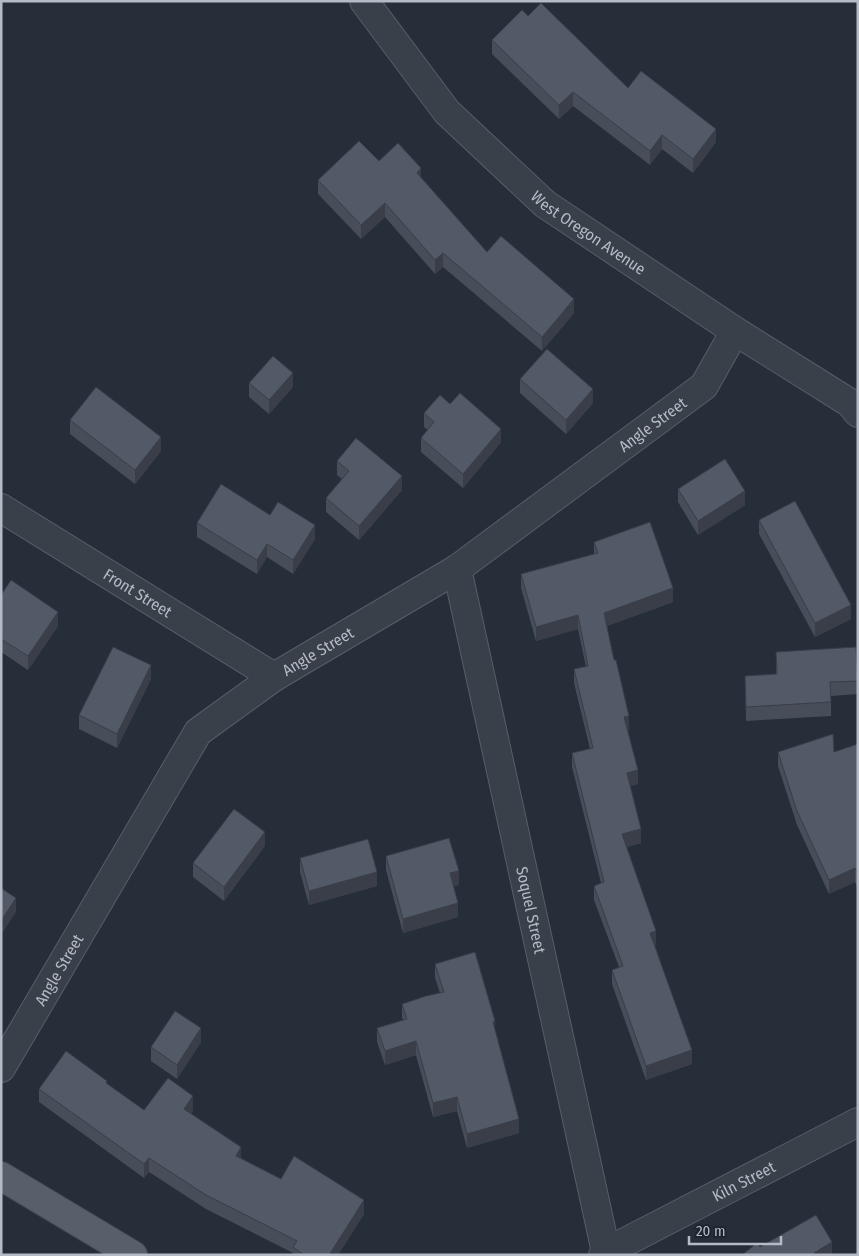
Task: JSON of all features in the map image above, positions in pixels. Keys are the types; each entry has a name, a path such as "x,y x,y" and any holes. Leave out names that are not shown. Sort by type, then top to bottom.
{"main road":[{"path":"1,1176 133,1255"}],"street":[{"name":"West Oregon Avenue","path":"364,1 447,112 545,204 735,331 850,403 858,413"},
{"name":"Angle Street","path":"1,1068 198,732 274,677 457,569 704,386 735,331"},
{"name":"Front Street","path":"1,508 274,677"},
{"name":"Soquel Street","path":"457,569 604,1253"},
{"name":"Kiln Street","path":"604,1253 858,1122"}],"building":[{"path":"541,3 628,88 641,71 716,129 693,159 662,135 650,151 573,92 559,105 492,40 522,10 528,16"},
{"path":"359,141 379,161 398,143 421,168 417,173 487,252 501,236 574,299 542,337 443,253 435,260 385,203 361,225 318,180"},
{"path":"547,349 593,389 566,420 520,379"},
{"path":"273,356 293,373 269,400 249,383"},
{"path":"96,387 161,437 135,470 70,420"},
{"path":"460,393 501,429 463,474 421,438 434,422 424,413 440,395 450,404"},
{"path":"356,438 402,476 359,526 326,498 349,471 337,461"},
{"path":"725,459 745,491 698,521 678,489"},
{"path":"221,484 270,515 278,502 315,525 293,560 267,544 257,560 197,523"},
{"path":"795,501 851,605 815,623 759,520"},
{"path":"650,522 673,588 604,613 629,716 624,717 638,770 627,773 641,829 622,834 656,931 650,933 692,1050 646,1066 612,970 623,966 594,886 604,882 572,753 593,748 574,669 588,666 578,615 536,627 521,574 598,553 594,542"},
{"path":"11,580 58,612 28,656 1,639 1,595"},
{"path":"113,647 151,665 117,734 79,715"},
{"path":"856,647 858,681 830,682 831,702 746,707 745,676 777,674 776,652"},
{"path":"833,734 834,752 858,744 858,875 855,868 829,880 797,811 778,752"},
{"path":"234,809 265,832 224,887 193,863"},
{"path":"449,838 459,871 450,873 458,903 403,919 386,856"},
{"path":"368,839 377,872 309,891 300,858"},
{"path":"1,888 16,898 1,921"},
{"path":"475,952 495,1021 493,1022 519,1119 467,1134 457,1097 433,1103 416,1041 385,1051 377,1028 407,1019 402,1004 444,992 435,964"},
{"path":"175,1011 201,1028 177,1065 151,1047"},
{"path":"66,1051 144,1110 168,1078 193,1096 184,1109 241,1147 236,1156 281,1179 294,1156 364,1200 329,1255 304,1255 293,1247 297,1241 206,1195 149,1158 144,1164 39,1089"},
{"path":"816,1215 832,1242 814,1253 815,1255 742,1255 757,1243 760,1247"}]}
